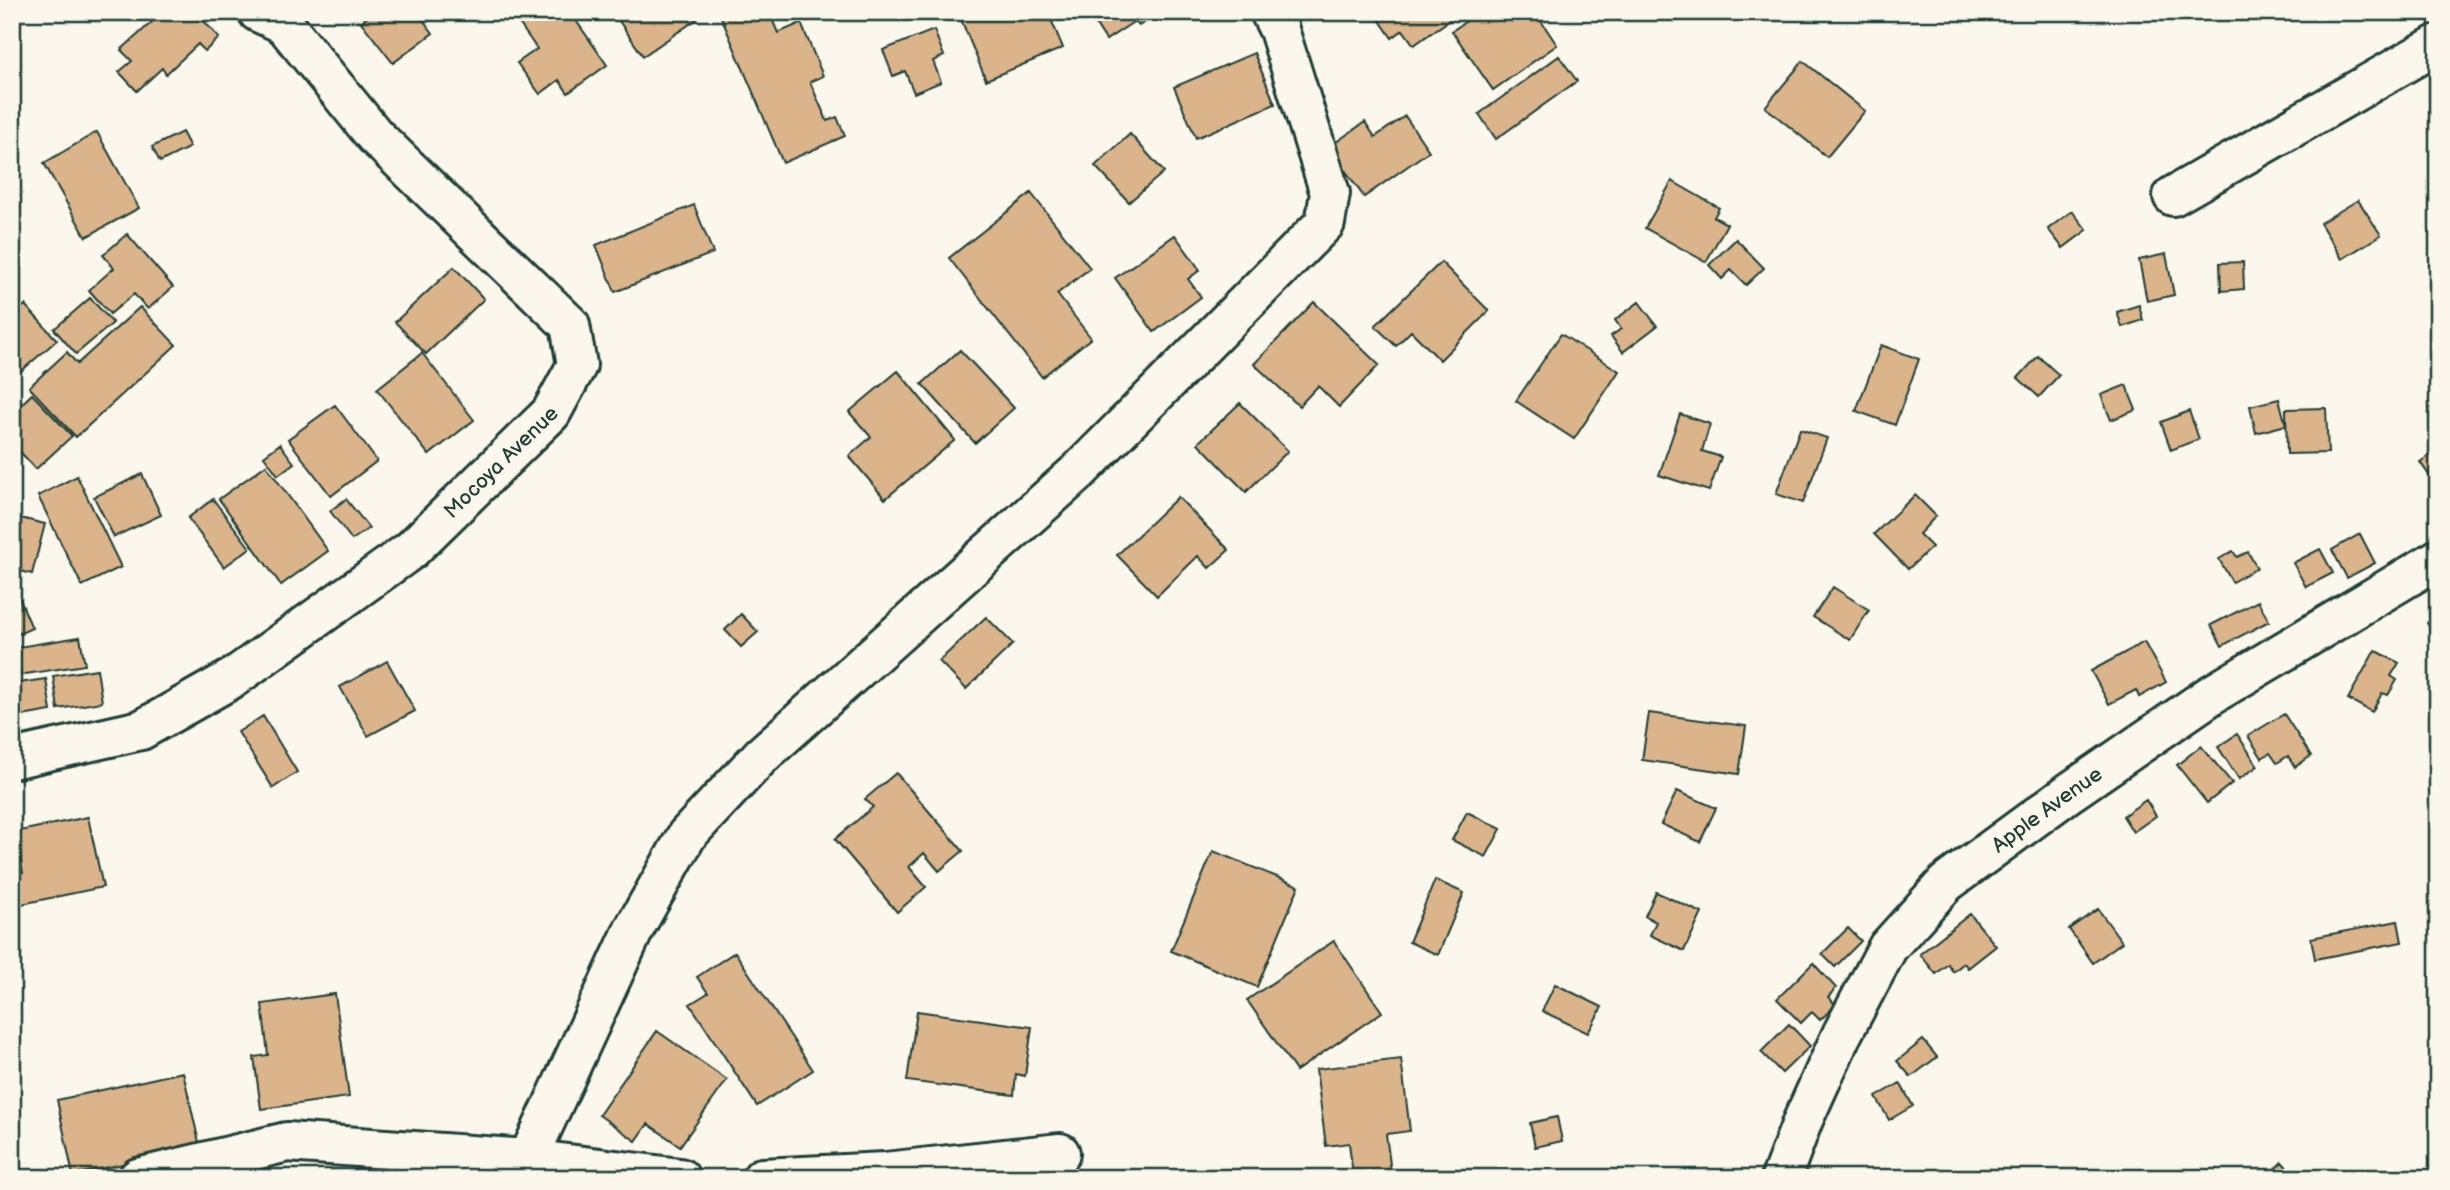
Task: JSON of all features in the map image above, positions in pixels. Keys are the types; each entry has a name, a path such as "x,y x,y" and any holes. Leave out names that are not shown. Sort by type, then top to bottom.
{"street":[{"path":"528,1159 634,929 687,835 761,756 1079,471 1325,223 1330,193 1279,30 1270,12"},
{"name":"Mocoya Avenue","path":"12,760 141,730 233,678 411,550 551,413 577,365 570,325 374,136 280,16"},
{"path":"2173,195 2438,44"},
{"name":"Apple Avenue","path":"1781,1178 1803,1120 1842,1034 1888,947 1946,883 2070,792 2211,695 2438,559"},
{"path":"138,1178 288,1142 528,1159 680,1178"},
{"path":"762,1178 885,1172 1060,1153"}],"building":[{"path":"163,12 196,12 219,38 205,51 198,44 166,74 162,68 137,91 119,72 132,61 121,50"},
{"path":"374,12 417,12 433,33 393,63 361,22"},
{"path":"520,12 570,12 607,65 568,93 559,80 540,94 517,63 537,49 514,16"},
{"path":"613,12 661,12 663,15 667,12 692,12 697,19 643,56"},
{"path":"719,12 769,12 778,33 801,23 823,76 810,82 827,121 837,117 845,136 783,163"},
{"path":"958,12 1048,12 1063,48 986,80"},
{"path":"1088,12 1159,12 1139,26 1135,21 1106,40"},
{"path":"1374,12 1461,12 1414,45 1403,30 1392,38"},
{"path":"1479,12 1535,12 1557,45 1493,90 1452,31"},
{"path":"934,30 944,56 933,61 941,82 914,93 905,71 893,76 883,50"},
{"path":"1254,53 1275,104 1196,138 1174,87"},
{"path":"1559,56 1577,81 1496,139 1479,114"},
{"path":"1803,61 1865,111 1827,157 1765,107"},
{"path":"1405,116 1429,151 1364,197 1329,147 1365,122 1375,137"},
{"path":"97,132 139,208 86,237 44,163"},
{"path":"182,132 190,147 160,162 152,147"},
{"path":"1130,134 1164,172 1129,202 1095,166"},
{"path":"1672,181 1719,208 1714,217 1727,224 1706,262 1645,228"},
{"path":"1031,193 1090,268 1057,294 1091,338 1042,377 949,258"},
{"path":"2358,200 2381,235 2342,259 2320,223"},
{"path":"694,205 713,253 615,292 596,245"},
{"path":"2072,211 2087,230 2063,248 2048,229"},
{"path":"127,234 173,287 148,309 134,294 110,314 89,290 114,268 103,255"},
{"path":"1175,235 1200,270 1188,279 1201,297 1154,332 1115,278"},
{"path":"1736,239 1764,268 1746,285 1731,270 1722,279 1709,265"},
{"path":"2166,254 2174,295 2147,301 2139,260"},
{"path":"1441,262 1489,311 1440,360 1411,331 1396,346 1375,326"},
{"path":"2243,262 2244,289 2221,291 2220,263"},
{"path":"454,267 484,299 426,354 395,322"},
{"path":"90,298 113,323 76,354 54,329"},
{"path":"1314,302 1379,365 1339,407 1318,386 1299,406 1254,364"},
{"path":"1639,302 1657,326 1623,352 1611,336 1621,329 1615,320"},
{"path":"25,305 57,340 12,379 12,316"},
{"path":"2139,305 2143,320 2122,327 2117,312"},
{"path":"140,307 176,345 76,437 29,387 67,352 77,364"},
{"path":"1561,334 1619,371 1574,439 1516,401"},
{"path":"1881,345 1919,359 1895,425 1856,411"},
{"path":"960,350 1014,408 975,443 922,384"},
{"path":"422,353 474,420 429,455 377,389"},
{"path":"2038,356 2059,375 2039,397 2018,378"},
{"path":"898,371 955,440 885,499 849,456 871,437 849,412"},
{"path":"2126,385 2136,410 2111,420 2101,395"},
{"path":"32,394 72,436 36,469 12,443 12,413"},
{"path":"2279,399 2286,425 2256,433 2250,406"},
{"path":"1240,403 1288,451 1246,492 1198,443"},
{"path":"335,405 377,461 331,496 288,439"},
{"path":"2326,408 2328,453 2287,454 2286,409"},
{"path":"2189,411 2199,439 2171,450 2161,422"},
{"path":"1680,414 1710,424 1702,451 1721,457 1709,491 1659,475"},
{"path":"1800,429 1827,438 1803,503 1776,494"},
{"path":"280,444 294,463 278,475 264,456"},
{"path":"2438,450 2438,488 2420,462"},
{"path":"266,465 328,551 281,585 219,499"},
{"path":"142,474 161,515 114,537 94,497"},
{"path":"77,476 121,567 82,586 38,496"},
{"path":"1915,495 1936,516 1919,534 1932,547 1908,569 1874,534"},
{"path":"1178,497 1229,550 1209,568 1198,556 1157,596 1117,555"},
{"path":"213,499 250,548 224,567 188,518"},
{"path":"346,499 369,528 352,540 330,511"},
{"path":"12,516 45,524 32,574 12,569"},
{"path":"2360,534 2375,563 2347,578 2332,550"},
{"path":"2320,549 2333,573 2306,587 2293,563"},
{"path":"2233,551 2237,557 2248,552 2257,568 2232,582 2219,559"},
{"path":"1833,587 1869,610 1850,640 1813,617"},
{"path":"15,588 32,628 12,637 12,589"},
{"path":"2258,601 2269,621 2222,646 2211,625"},
{"path":"741,614 758,632 741,647 725,630"},
{"path":"2438,615 2438,640 2427,623"},
{"path":"986,617 1013,644 966,689 939,661"},
{"path":"80,637 85,665 12,676 12,648"},
{"path":"2144,642 2166,682 2139,697 2136,690 2109,704 2091,671"},
{"path":"2375,650 2399,663 2391,676 2397,680 2388,695 2382,693 2372,712 2348,699"},
{"path":"387,661 415,711 368,736 340,687"},
{"path":"97,669 102,702 58,709 53,676"},
{"path":"46,679 51,711 16,717 12,684"},
{"path":"1649,713 1746,726 1739,774 1642,760"},
{"path":"2284,714 2311,756 2295,767 2288,756 2277,763 2270,753 2262,758 2248,736"},
{"path":"263,716 297,772 273,788 238,732"},
{"path":"2237,734 2258,766 2239,779 2218,747"},
{"path":"2201,746 2232,783 2207,803 2177,765"},
{"path":"896,773 963,851 939,871 924,853 909,867 926,887 897,912 835,839 873,807 865,799"},
{"path":"1677,791 1716,808 1700,842 1661,824"},
{"path":"2146,800 2156,816 2133,832 2123,816"},
{"path":"1467,812 1501,829 1486,857 1452,840"},
{"path":"88,817 103,887 12,906 12,875 23,873 15,832"},
{"path":"1213,851 1299,886 1257,987 1171,951"},
{"path":"1435,880 1464,893 1438,955 1409,942"},
{"path":"1656,892 1702,913 1684,951 1650,935 1656,922 1645,916"},
{"path":"2098,909 2122,942 2093,963 2069,929"},
{"path":"1970,914 1996,946 1968,968 1964,963 1953,972 1948,964 1936,974 1920,954"},
{"path":"2398,921 2402,942 2315,959 2311,938"},
{"path":"1848,928 1861,941 1835,967 1822,954"},
{"path":"1334,941 1382,1012 1296,1071 1247,1000"},
{"path":"735,952 813,1070 757,1106 690,1004 708,993 697,977"},
{"path":"1813,963 1836,988 1828,997 1836,1005 1820,1020 1812,1012 1801,1023 1777,999"},
{"path":"1555,984 1602,1007 1588,1033 1542,1011"},
{"path":"335,994 349,1097 261,1109 254,1057 268,1055 262,1004"},
{"path":"917,1011 1032,1027 1025,1076 1016,1074 1014,1095 907,1081"},
{"path":"1789,1024 1810,1046 1782,1073 1761,1052"},
{"path":"657,1031 727,1080 680,1146 648,1124 636,1141 599,1115"},
{"path":"1923,1040 1937,1057 1911,1077 1897,1061"},
{"path":"1401,1059 1410,1131 1386,1134 1391,1172 1353,1176 1349,1143 1326,1146 1316,1069"},
{"path":"183,1072 200,1147 73,1175 57,1100"},
{"path":"1900,1083 1913,1106 1889,1120 1876,1097"},
{"path":"1557,1117 1562,1141 1535,1147 1530,1123"},
{"path":"2282,1162 2297,1178 2265,1178"}]}
